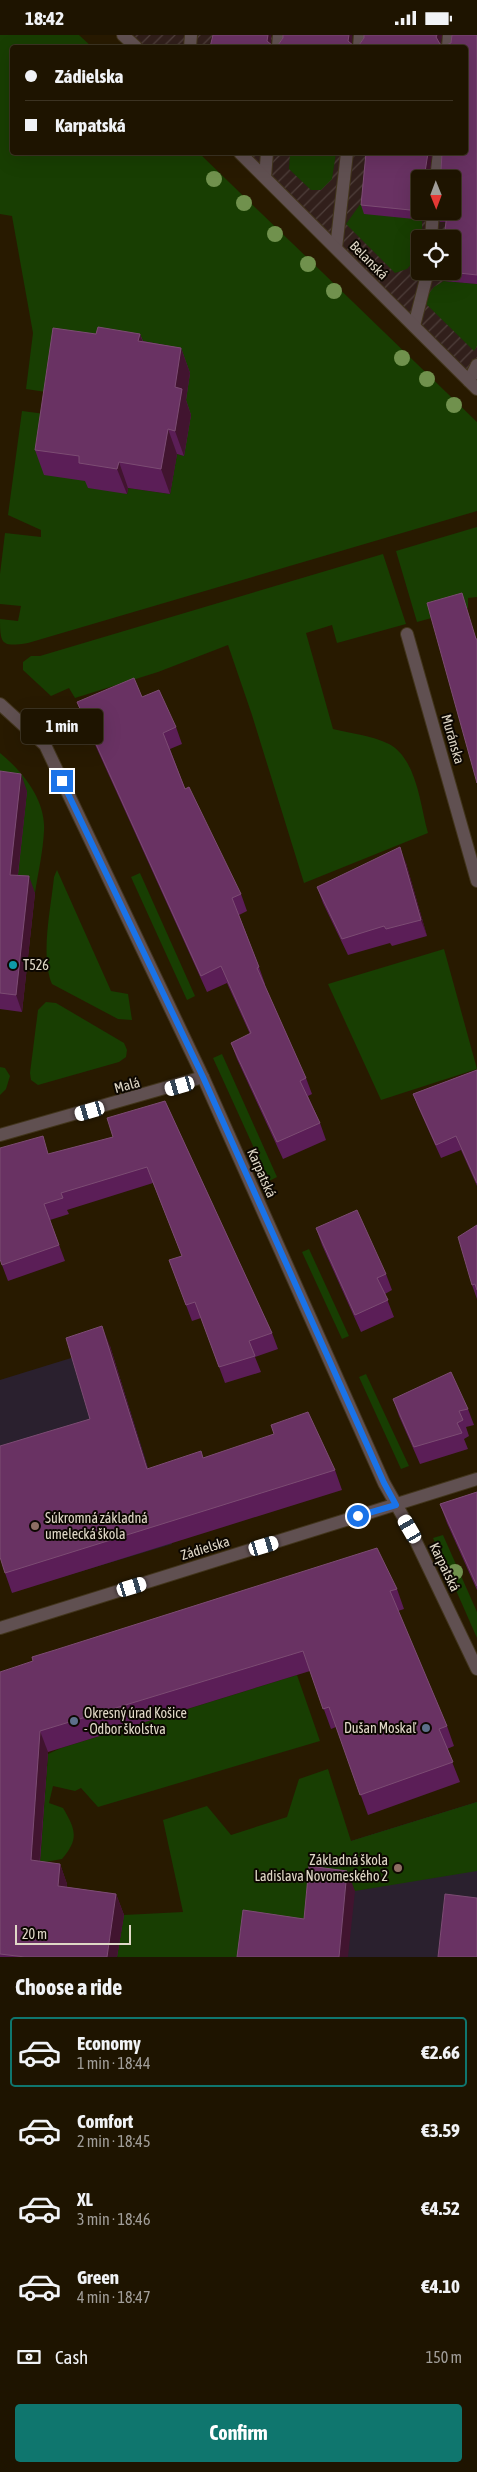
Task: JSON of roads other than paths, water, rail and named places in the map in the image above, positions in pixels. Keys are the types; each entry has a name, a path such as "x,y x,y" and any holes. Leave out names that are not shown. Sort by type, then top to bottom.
{"street":[{"path":"124,35 134,45"},
{"name":"Belanská","path":"242,155 473,385"},
{"path":"264,177 267,155"},
{"path":"336,248 347,155"},
{"path":"437,170 438,155"},
{"path":"414,326 426,280"},
{"path":"473,385 477,365"},
{"name":"Muránska","path":"408,634 477,881"},
{"name":"Karpatská","path":"0,705 45,745 203,1077 384,1483 477,1669"},
{"name":"Malá","path":"0,1135 203,1077"},
{"name":"Zádielska","path":"0,1628 477,1479"}],"place":[{"name":"T526","path":"13,965"},
{"name":"Súkromná základná umelecká škola","path":"35,1526"},
{"name":"Okresný úrad Košice - Odbor školstva","path":"74,1721"},
{"name":"Dušan Moskaľ","path":"426,1728"},
{"name":"Základná škola Ladislava Novomeského 2","path":"398,1868"}]}
